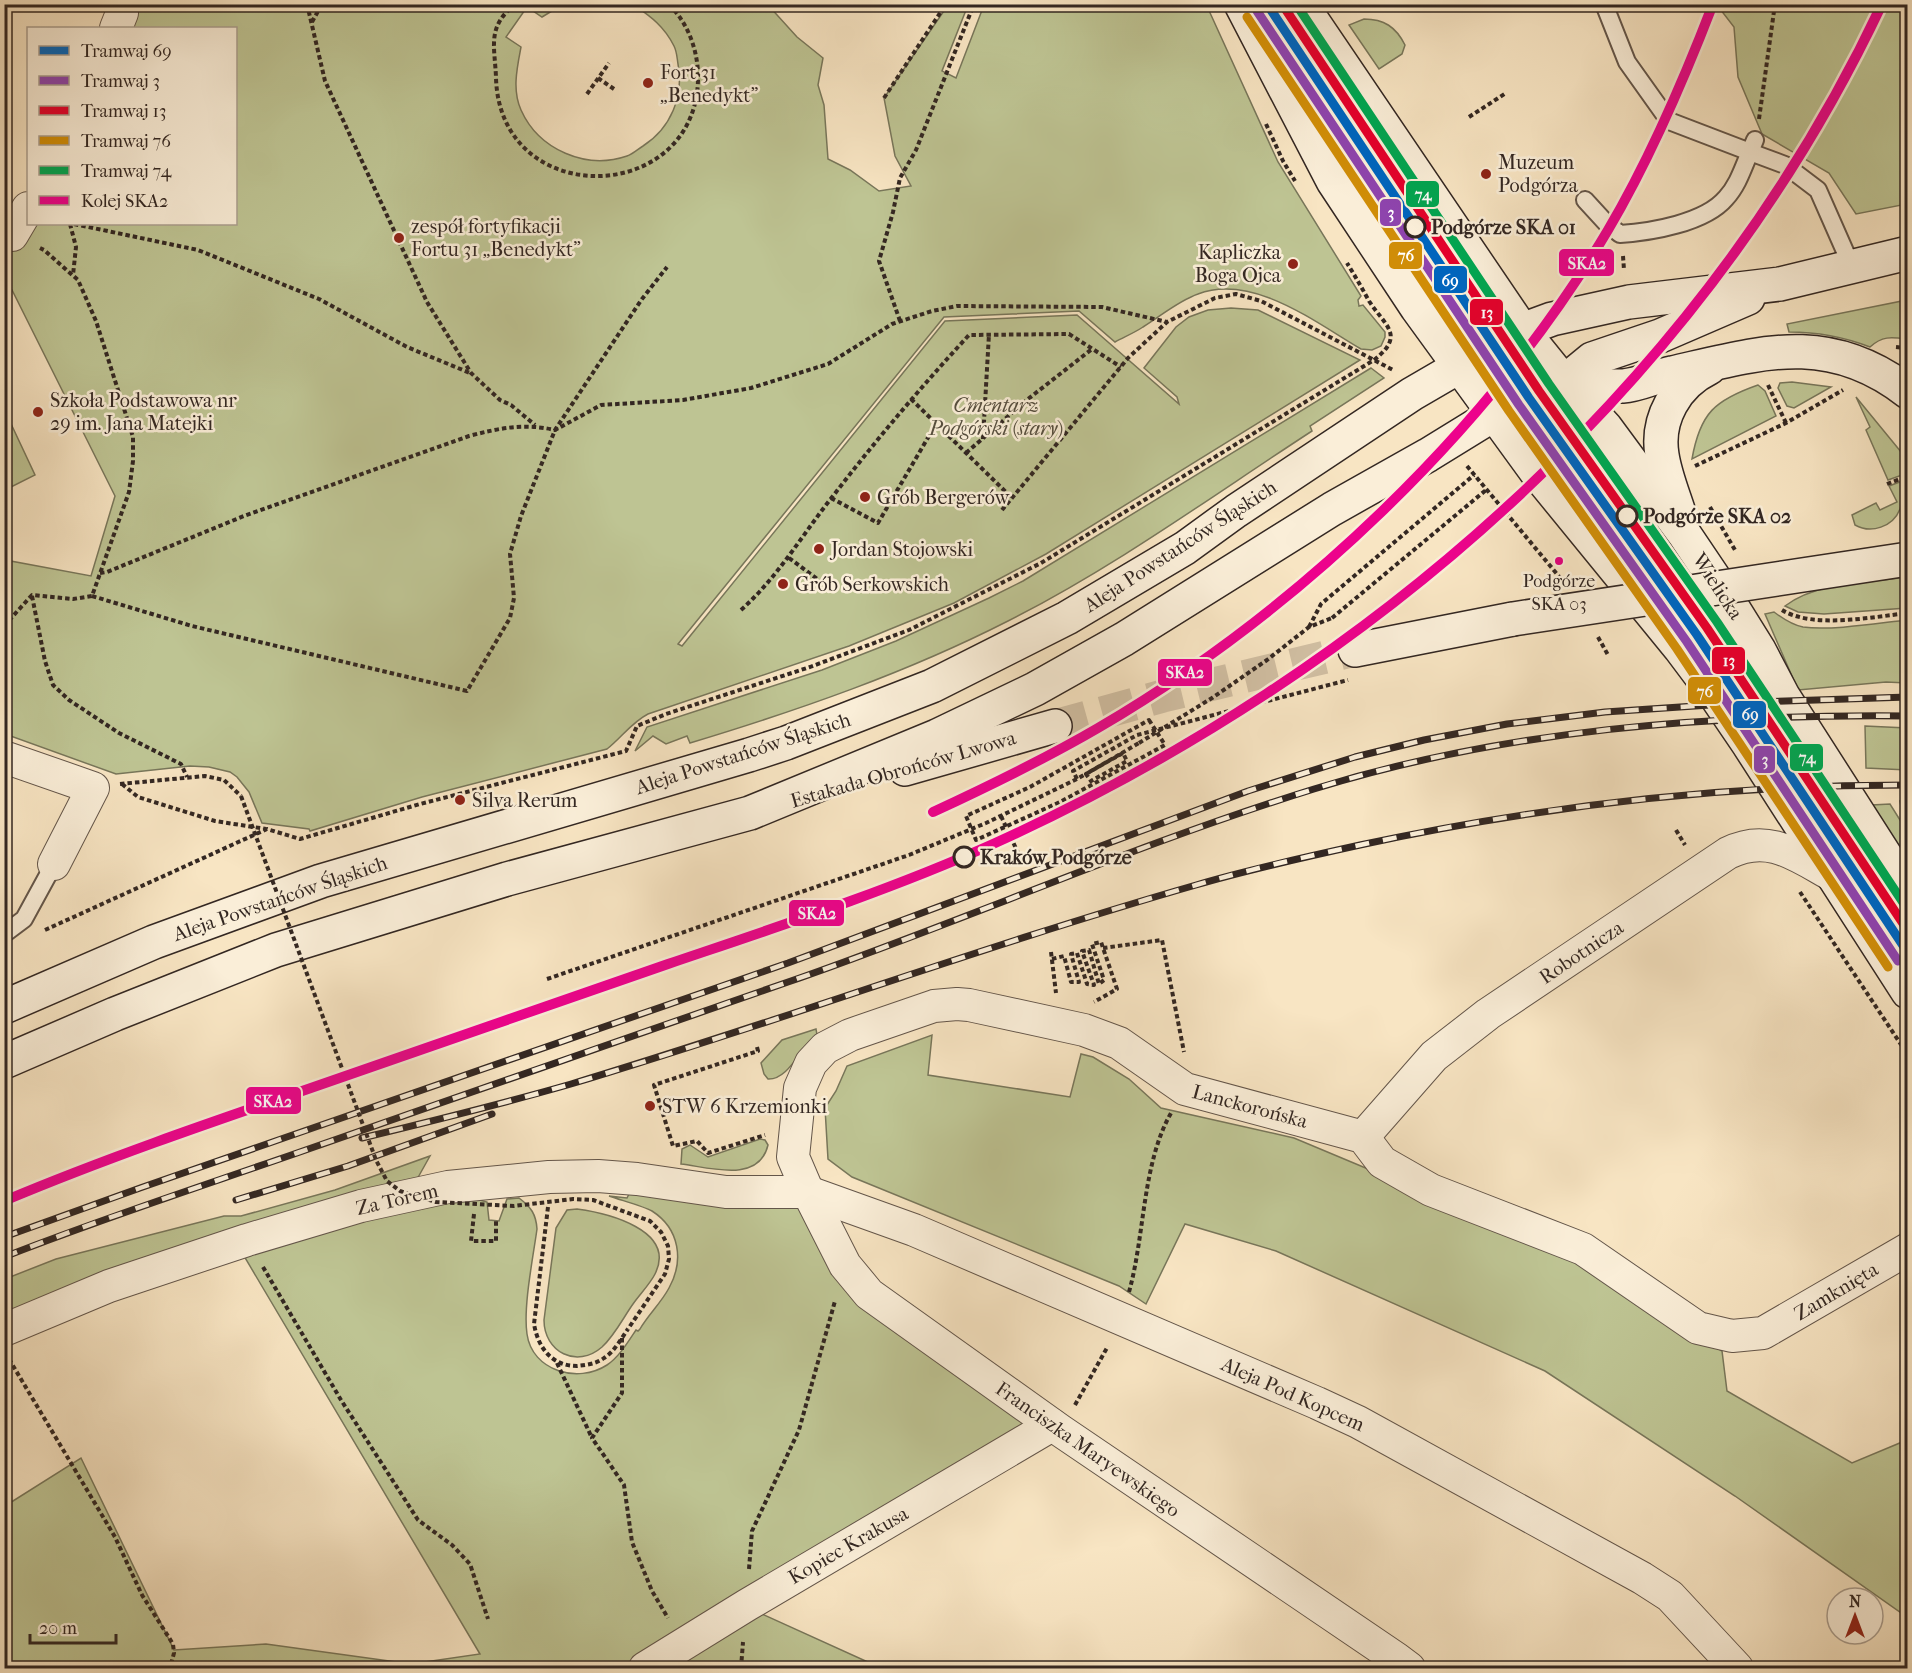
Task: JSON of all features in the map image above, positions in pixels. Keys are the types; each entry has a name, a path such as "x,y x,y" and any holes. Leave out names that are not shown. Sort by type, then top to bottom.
{"main road":[{"path":"1241,4 1333,181 1417,308 1537,473 1680,648 1713,693 1908,992"},
{"name":"Wielicka","path":"1301,4 1512,335 1550,388 1606,428 1685,535 1759,650 1783,696 1908,891"},
{"path":"4,1062 115,1014 276,950 507,879 750,813 937,736 1035,689 1124,639 1332,509 1493,415 1550,388 1592,359 1660,336 1780,284 1908,253"},
{"name":"Aleja Powstańców Śląskich","path":"4,1007 154,942 321,881 749,755 829,727 932,686 1067,618 1185,548 1412,394 1512,335 1551,319 1629,302 1780,284"},
{"path":"1550,388 1625,386 1670,373 1777,351 1811,351 1825,353 1868,367 1908,392"},
{"path":"1685,535 1664,465 1661,444 1662,427 1669,407 1681,388 1702,372 1721,363"},
{"path":"1357,664 1513,619 1908,559"},
{"name":"Estakada Obrońców Lwowa","path":"750,813 1055,726"}],"street":[{"path":"8,235 27,209"},
{"path":"4,757 93,788 54,864"},
{"name":"Robotnicza","path":"1363,1137 1434,1056 1463,1033 1728,853 1746,846 1769,845 1788,851 1830,874"},
{"name":"Lanckorońska","path":"808,1192 792,1151 800,1088 811,1063 825,1048 850,1035 934,1006 969,1005 1084,1030 1119,1043 1185,1075 1363,1137"},
{"name":"Zamknięta","path":"1363,1137 1382,1162 1431,1190 1583,1249 1698,1328 1732,1336 1763,1333 1908,1249"},
{"name":"Za Torem","path":"4,1330 109,1286 247,1240 361,1206 448,1187 549,1177 617,1177 748,1193 808,1192"},
{"name":"Franciszka Maryewskiego","path":"808,1192 845,1264 869,1294 1057,1428 1408,1668"},
{"name":"Aleja Pod Kopcem","path":"808,1192 914,1230 1358,1422 1642,1578 1670,1596 1737,1668"},
{"name":"Kopiec Krakusa","path":"645,1668 747,1605 1057,1428"}],"lane":[{"path":"1276,4 1459,280 1512,335"},
{"path":"1604,4 1627,62 1669,121 1753,146 1785,165 1818,190 1851,265"},
{"path":"1585,200 1620,234 1645,232 1694,218 1725,200 1736,184 1753,146"},
{"path":"1550,388 1908,940"},
{"path":"4,934 24,919 54,864"}],"path":[{"path":"307,4 325,81 427,302 471,374 500,400 511,405 535,426"},
{"path":"312,22 322,4"},
{"path":"516,4 503,14 496,27 493,44 497,90 502,110 511,129 524,146 540,160 558,170 579,176 600,178 621,175 641,168 659,157 686,125 694,106 698,85 698,64 693,43 684,24 668,4"},
{"path":"884,98 946,4"},
{"path":"900,321 879,261 900,178 916,150 974,4"},
{"path":"1753,146 1775,4"},
{"path":"587,94 609,63"},
{"path":"598,78 614,89"},
{"path":"1469,117 1506,93"},
{"path":"72,225 76,247 73,276"},
{"path":"77,225 198,250 319,298 407,347 471,374"},
{"path":"8,235 21,243 44,250 78,280 96,321 133,437 129,492 92,596"},
{"path":"1622,252 1624,270"},
{"path":"32,595 73,599 92,596 192,626 467,691 510,618 514,598 510,554 521,516 555,430 642,299 667,267"},
{"path":"1002,510 1121,367 1167,322 1215,298 1236,294 1261,301 1397,372"},
{"path":"557,1362 569,1366 588,1365 604,1359 622,1338 665,1274 669,1259 668,1246 661,1232 650,1221 593,1200 573,1199 514,1206 436,1202 400,1191 387,1180 376,1160 241,796 225,780 205,776 122,784 138,797 215,821 267,829 300,839 420,804 626,751 637,726 666,714 810,667 909,630 1041,563 1386,351 1389,346 1389,326 1370,301"},
{"path":"100,573 244,516 469,436 506,427 535,426 555,430 601,405 683,400 751,388 828,364 892,324 932,311 957,306 1102,307 1167,322"},
{"path":"982,439 989,334"},
{"path":"741,610 759,595 789,558 831,498 911,399 969,335 1069,334 1121,367"},
{"path":"966,453 1028,399 1092,349"},
{"path":"1764,376 1786,423"},
{"path":"1696,466 1786,423 1837,393"},
{"path":"911,399 1012,498"},
{"path":"831,498 878,524 936,424"},
{"path":"1467,466 1565,584"},
{"path":"1309,627 1321,604 1474,475"},
{"path":"1887,484 1908,476"},
{"path":"547,980 909,855 1001,816 1084,776 1090,772 1123,753 1127,761 1090,781 1086,774 1157,733 1267,660 1309,627 1332,618 1486,490"},
{"path":"789,558 828,587"},
{"path":"32,595 45,662 54,685 69,700 119,733 181,764 187,777"},
{"path":"4,626 32,595"},
{"path":"1597,636 1608,655"},
{"path":"1077,779 1073,771 1137,735 1357,664"},
{"path":"1149,720 1165,745 1060,802 976,840 971,829 966,816 1030,787 1149,720"},
{"path":"4,811 9,817 4,819"},
{"path":"1001,816 1019,855"},
{"path":"39,934 267,829"},
{"path":"1676,830 1686,847"},
{"path":"1797,887 1908,1055"},
{"path":"1103,948 1162,940 1185,1075 1164,1125 1147,1186 1134,1274 1128,1296"},
{"path":"1052,959 1064,956 1071,982 1079,982 1071,954 1077,953 1088,984 1094,985 1082,951 1089,950 1099,984 1104,980 1092,944 1101,942 1117,988 1095,1002"},
{"path":"1051,952 1056,993"},
{"path":"757,1047 758,1051 654,1085 674,1146 677,1148 697,1141 708,1153 762,1135 774,1134"},
{"path":"549,1177 547,1224 534,1324 537,1340 540,1346 557,1362 592,1438 624,1485 632,1542 652,1591 685,1645"},
{"path":"473,1223 471,1241 496,1241 496,1221"},
{"path":"247,1240 341,1400 418,1520 452,1545 470,1564 488,1619"},
{"path":"747,1605 752,1532 799,1430 845,1264"},
{"path":"592,1438 622,1393 622,1338"},
{"path":"1057,1428 1111,1341"},
{"path":"4,1350 115,1537 142,1595 172,1644 174,1653 170,1668"}],"green space":[{"name":"Cmentarz Podgórski (stary)","path":"1206,4 1278,162 1361,296 1358,300 1359,306 1363,305 1385,332 1381,346 1372,350 1361,349 1283,304 1262,295 1240,290 1219,289 1198,294 1115,342 1079,311 944,317 678,644 682,646 945,321 1077,315 1179,404 1177,397 1144,368 1176,327 1189,317 1208,310 1231,308 1258,310 1360,360 1046,554 954,603 849,646 648,714 637,721 607,749 422,797 310,831 309,829 262,823 249,792 230,772 209,767 190,766 116,774 5,734 5,560 91,576 115,496 12,290 5,293 5,260 10,241 27,225 237,225 237,27 122,27 132,5 562,5 542,17 527,7 506,37 521,47 516,79 518,102 529,124 552,146 580,158 611,160 633,153 653,139 668,121 679,88 677,55 674,46 661,27 634,5 768,5 797,37 823,58 818,85 824,105 828,159 850,170 879,191 911,186 895,156 884,98 948,5 968,5 942,71 956,78 984,5"},
{"path":"1717,5 1907,5 1907,204 1856,214 1829,173 1762,134 1738,77 1734,27"},
{"path":"1364,19 1389,25 1398,33 1405,45 1402,54 1379,69 1349,25"},
{"path":"1907,300 1906,339 1887,338 1870,347 1830,336 1789,332 1787,324"},
{"path":"1371,368 1384,378 1310,426 1312,431 1087,578 1008,621 891,674 812,704 690,743 687,736 666,744 653,736 635,751 647,727 822,670 896,641 1023,581"},
{"path":"1792,382 1831,387 1794,408 1787,406 1778,388 1780,383"},
{"path":"1758,385 1765,391 1776,416 1692,459 1700,430 1712,410 1731,396"},
{"path":"1856,397 1906,458 1905,474 1888,480 1866,430 1870,427"},
{"path":"4,411 35,475 5,490"},
{"path":"1905,480 1901,506 1892,520 1874,529 1855,525 1852,515 1876,503 1880,510 1897,502 1889,486"},
{"path":"1907,577 1907,608 1824,614 1798,612 1785,606 1798,598 1828,587"},
{"path":"1774,612 1795,625 1814,628 1907,620 1907,683 1886,682 1798,690 1765,614"},
{"path":"1865,726 1907,728 1907,770 1866,768"},
{"path":"1900,801 1907,801 1907,860 1872,805 1890,804 1905,828"},
{"path":"816,1029 817,1035 789,1068 775,1078 768,1079 761,1063 782,1040"},
{"path":"932,1035 928,1075 1070,1097 1081,1054 1093,1057 1129,1079 1161,1108 1294,1138 1576,1256 1722,1351 1727,1391 1852,1463 1907,1440 1907,1617 1885,1602 1885,1586 1863,1586 1735,1496 1545,1371 1276,1251 1185,1224 1146,1304 1119,1286 852,1177 828,1159 825,1108 836,1091 847,1066"},
{"path":"760,1139 765,1140 768,1145 763,1157 754,1165 744,1169 718,1170 681,1164 682,1149 690,1145 708,1157"},
{"path":"430,1156 416,1181 5,1319 5,1279 56,1259 224,1216 241,1216 335,1190"},
{"path":"631,1190 800,1208 1029,1424 740,1604 881,1668 5,1668 5,1506 81,1458 174,1650 266,1644 411,1664 480,1654 244,1256 320,1231 418,1207 472,1198 487,1202 489,1220 499,1221 507,1199 519,1198 532,1211 537,1229 526,1310 527,1334 531,1347 547,1365 558,1370 570,1373 595,1371 611,1362 636,1330 640,1329 666,1293 677,1267 677,1246 674,1236 661,1218 648,1209 609,1196 627,1198"},
{"path":"577,1209 605,1215 636,1226 648,1235 656,1246 659,1259 653,1278 611,1337 602,1347 582,1357 564,1354 556,1348 545,1331 544,1320 556,1228 567,1210"}],"tunnel":[{"path":"1055,726 1163,696 1355,650"}],"railway":[{"path":"4,1237 788,963 1248,791 1355,757 1424,740 1507,724 1605,712 1755,702 1908,697"},
{"path":"4,1257 788,982 1181,834 1314,789 1459,752 1533,739 1608,730 1758,718 1908,716"},
{"path":"362,1138 571,1084 1117,908 1257,868 1428,831 1632,800 1769,789 1908,785"},
{"path":"236,1200 348,1166 492,1114"}],"tram line":[{"name":"69","path":"1267,4 1529,398 1697,635 1908,953"},
{"name":"13","path":"1282,4 1539,391 1707,628 1908,931"},
{"name":"74","path":"1296,4 1549,384 1717,622 1908,910"},
{"name":"3","path":"1257,11 1519,405 1687,642 1898,961"},
{"name":"76","path":"1247,17 1509,411 1677,649 1888,967"}],"rail line":[{"name":"SKA2","path":"933,812 1058,751 1098,728 1172,681 1245,629 1316,572 1383,510 1447,445 1506,376 1560,304 1608,230 1665,120 1713,4"},
{"name":"SKA2","path":"4,1201 193,1129 791,922 953,861 993,844 1132,774 1266,694 1393,603 1512,502 1622,391 1721,271 1808,142 1882,4"}],"place":[{"name":"Fort 31 „Benedykt”","path":"648,83"},
{"name":"Muzeum Podgórza","path":"1486,174"},
{"name":"Podgórze SKA 01","path":"1415,227"},
{"name":"zespół fortyfikacji Fortu 31 „Benedykt”","path":"399,238"},
{"name":"Kapliczka Boga Ojca","path":"1293,264"},
{"name":"Szkoła Podstawowa nr 29 im. Jana Matejki","path":"38,412"},
{"name":"Grób Bergerów","path":"865,497"},
{"name":"Podgórze SKA 02","path":"1627,516"},
{"name":"Jordan Stojowski","path":"819,549"},
{"name":"Podgórze SKA 03","path":"1559,561"},
{"name":"Grób Serkowskich","path":"783,584"},
{"name":"Silva Rerum","path":"460,800"},
{"name":"Kraków Podgórze","path":"964,857"},
{"name":"STW 6 Krzemionki","path":"650,1106"}]}
